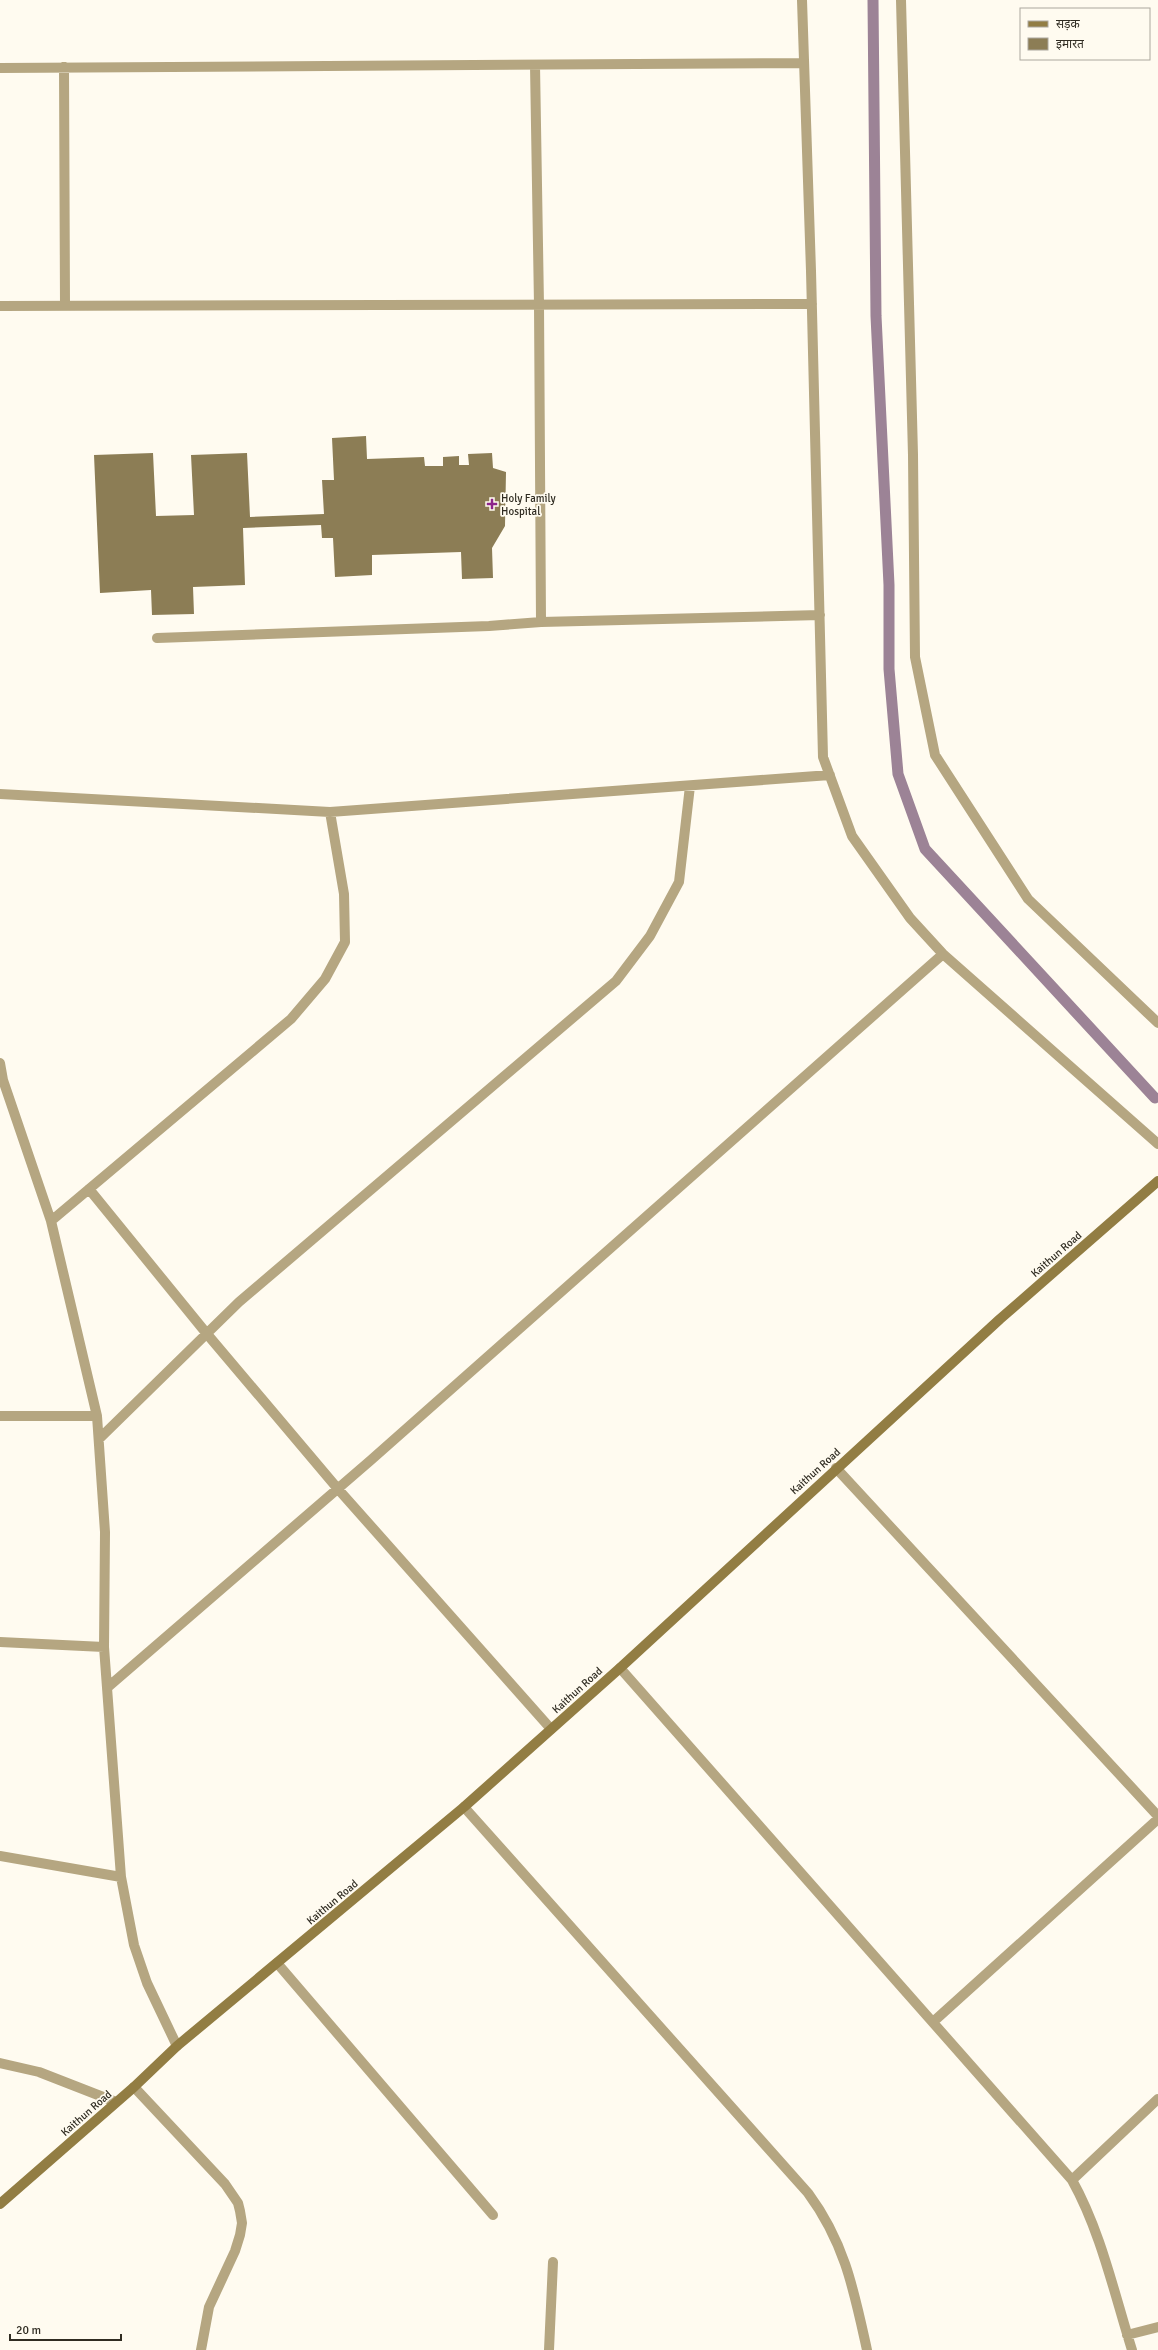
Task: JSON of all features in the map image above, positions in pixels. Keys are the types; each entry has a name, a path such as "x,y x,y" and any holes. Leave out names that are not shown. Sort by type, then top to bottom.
{"street":[{"path":"802,0 812,304 823,757 852,836 910,918 943,954 1158,1144"},
{"path":"901,0 913,455 915,657 935,755 1028,899 1158,1022"},
{"path":"0,68 804,63"},
{"path":"534,65 539,305 541,622"},
{"path":"64,67 65,305"},
{"path":"0,306 812,304"},
{"path":"157,638 489,626 541,622 820,615"},
{"path":"0,794 330,812 830,775"},
{"path":"100,1439 239,1302 616,981 650,936 679,882 690,786"},
{"path":"51,1221 291,1019 325,979 345,942 344,894 330,812"},
{"path":"108,1687 338,1489 943,954"},
{"path":"0,1063 2,1080 51,1221 97,1416 100,1439 105,1532 104,1647 121,1877 134,1945 147,1983 178,2046"},
{"name":"Kaithun Road","path":"0,2204 134,2087 178,2046 464,1807 620,1668 1000,1319 1158,1181"},
{"path":"89,1189 207,1334 338,1489 551,1729"},
{"path":"0,1416 97,1416"},
{"path":"836,1468 1158,1816"},
{"path":"0,1642 104,1647"},
{"path":"620,1668 1072,2180 1083,2200 1095,2232 1132,2350"},
{"path":"464,1807 819,2208 844,2256 867,2350"},
{"path":"934,2022 1158,1819"},
{"path":"0,1856 121,1877"},
{"path":"278,1963 493,2215"},
{"path":"0,2062 39,2072 116,2102"},
{"path":"134,2087 225,2184 238,2203 242,2223 236,2251 210,2307 201,2350"},
{"path":"1072,2180 1158,2099"},
{"path":"549,2350 553,2262"},
{"path":"1127,2335 1158,2327"}],"building":[{"path":"366,436 367,459 424,457 425,466 443,466 443,457 459,456 459,465 469,465 468,454 492,453 493,468 506,472 505,526 492,548 493,578 462,579 461,552 372,555 372,575 335,577 333,538 322,538 321,525 243,528 245,585 193,587 194,614 152,615 151,590 100,593 94,455 153,453 156,516 194,515 191,455 247,453 250,517 324,514 322,480 334,480 332,438"}],"waterway":[{"path":"873,0 876,316 889,585 889,669 898,774 925,849 1155,1098"}],"place":[{"name":"Holy Family Hospital","path":"492,504"}]}
